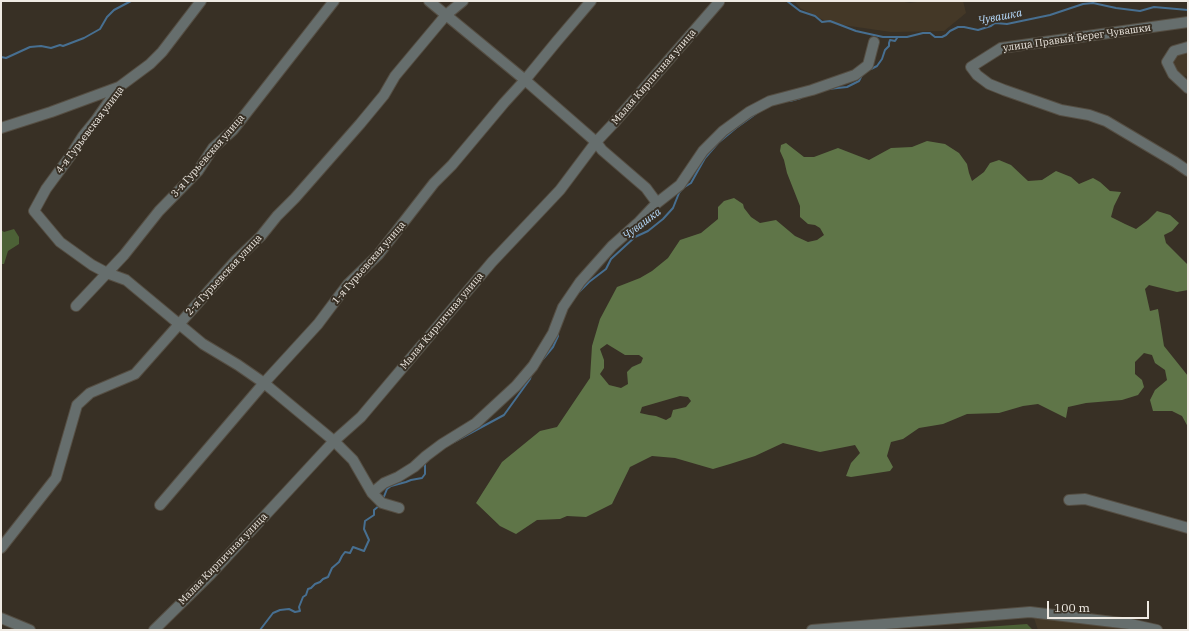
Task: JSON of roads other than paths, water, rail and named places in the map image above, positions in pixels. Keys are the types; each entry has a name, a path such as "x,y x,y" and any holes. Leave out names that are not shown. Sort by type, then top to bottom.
{"street":[{"name":"4-я Гурьевская улица","path":"106,273 60,242 34,211 46,189 119,87 150,64 165,48 201,1"},
{"name":"3-я Гурьевская улица","path":"76,306 124,255 160,211 198,171 213,148 233,130 334,1"},
{"path":"429,1 525,80 596,142 602,150 646,188 656,203"},
{"name":"2-я Гурьевская улица","path":"1,548 56,478 77,405 90,393 135,374 236,260 261,236 277,216 295,198 384,95 395,76 446,15 463,1"},
{"name":"1-я Гурьевская улица","path":"160,505 264,383 318,324 348,284 378,255 434,183 452,165 591,1"},
{"name":"Малая Кирпичная улица","path":"154,630 210,575 334,441 361,417 492,262 560,190 596,142 719,2"},
{"name":"улица Правый Берег Чувашки","path":"1188,22 1001,48 971,67 977,75 989,84 1061,110 1089,115 1106,121 1188,171"},
{"path":"372,493 384,482 398,477 414,467 442,444 476,423 516,386 533,366 553,334 562,307 580,282 612,246 639,222 656,203 680,185 703,151 723,131 749,112 770,101 812,90 855,75 868,65 874,42"},
{"path":"1188,47 1174,51 1167,62 1173,74 1188,88"},
{"path":"1,128 51,112 119,87"},
{"path":"106,273 126,280 180,323 203,344 264,383 334,441 353,460 372,493 382,503 399,508"},
{"path":"1069,500 1086,499 1188,528"},
{"path":"812,630 1030,612 1130,624 1157,630"},
{"path":"1,618 30,630"}],"waterway":[{"path":"1,57 6,58 30,47 41,46 51,48 60,45 63,46 84,38 100,29 107,17 114,10 131,1"},
{"name":"Чувашка","path":"787,1 800,11 815,16 822,22 830,21 856,31 883,37 907,37 923,33 930,33 935,37 942,37 958,27 978,30 991,26 995,23 1007,24 1050,15 1083,4 1093,3 1140,11 1154,7 1188,10"},
{"name":"Чувашка","path":"871,69 877,66 882,59 885,50 889,46 890,40 895,41 897,38"},
{"name":"Чувашка","path":"828,89 847,87 859,81 862,75"},
{"name":"Чувашка","path":"788,101 801,98"},
{"name":"Чувашка","path":"579,292 606,269 611,259 635,237 648,231 663,219 673,208 679,193 683,188 691,183 705,158 718,143 757,113"},
{"name":"Чувашка","path":"543,359 553,347 558,336 558,332"},
{"name":"Чувашка","path":"452,443 504,415 530,379 531,375"},
{"name":"Чувашка","path":"383,499 387,489 391,486 422,478 425,474 425,462"},
{"name":"Чувашка","path":"260,630 273,613 280,610 289,609 295,612 300,611 299,607 308,589 328,577 332,568 339,562 345,552 350,553 353,547 364,551 369,540 364,529 365,521 374,515 374,510 380,505"}]}
